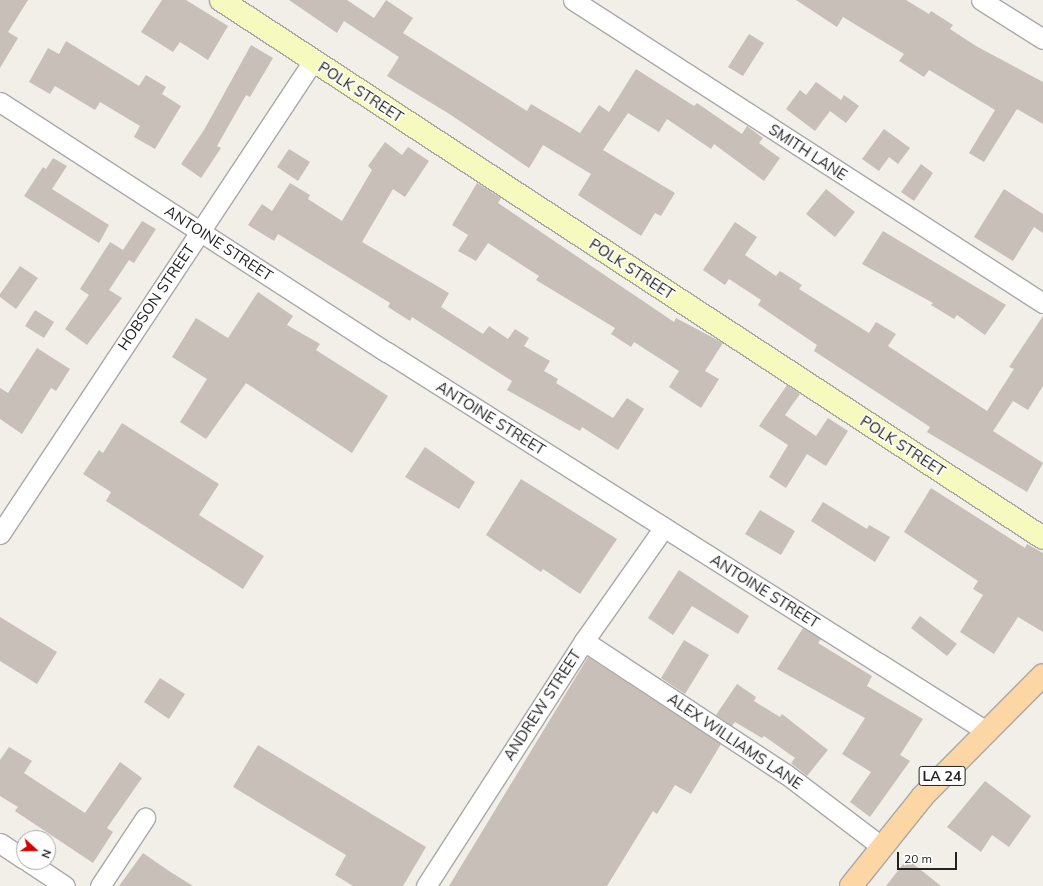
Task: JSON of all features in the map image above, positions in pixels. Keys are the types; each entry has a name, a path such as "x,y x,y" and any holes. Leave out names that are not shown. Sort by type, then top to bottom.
{"main road":[{"name":"LA 24","path":"851,886 923,796 1043,675"}],"street":[{"name":"POLK STREET","path":"221,0 1043,538"},
{"name":"SMITH LANE","path":"573,0 1043,303"},
{"path":"981,0 1043,39"},
{"name":"HOBSON STREET","path":"0,534 313,60"},
{"name":"ANTOINE STREET","path":"0,102 986,731"},
{"name":"ANDREW STREET","path":"426,886 584,641 664,527"},
{"name":"ALEX WILLIAMS LANE","path":"584,641 786,774 882,847"},
{"path":"100,886 145,818"},
{"path":"0,843 16,854"},
{"path":"41,870 65,886"}],"building":[{"path":"0,0 28,0 8,32 18,38 0,68"},
{"path":"162,0 186,0 228,26 208,60 180,42 173,52 141,32"},
{"path":"289,0 347,0 374,18 386,0 413,18 403,33 527,111 531,104 580,133 599,105 609,112 636,69 694,106 697,103 742,134 747,126 763,138 759,143 780,158 764,181 714,144 711,149 667,119 659,132 628,113 603,150 675,193 661,216 655,213 641,236 578,195 591,174 543,145 529,168 451,115 387,76 399,57 344,21 337,33"},
{"path":"796,0 906,0 929,14 931,11 953,25 950,29 976,46 1043,82 1043,124 1017,109 984,162 969,153 995,110 929,70 924,77 899,61 904,54 843,17 837,27"},
{"path":"749,34 764,43 743,76 728,67"},
{"path":"66,41 139,86 146,75 166,87 162,94 181,106 155,149 134,137 140,126 100,102 95,110 55,86 50,94 29,82 48,48 59,54"},
{"path":"251,45 273,58 250,97 246,95 217,146 221,148 201,178 181,164 204,130"},
{"path":"816,82 841,100 844,95 859,106 846,123 830,111 815,131 786,109 800,90 806,95"},
{"path":"884,129 910,148 898,164 889,157 879,171 862,159"},
{"path":"385,142 402,155 408,147 429,161 405,197 393,189 362,242 449,293 441,307 483,334 489,326 508,339 515,329 529,338 524,346 550,361 544,371 558,379 556,383 613,418 627,398 644,409 618,450 582,427 580,431 507,390 512,381 412,317 410,321 388,307 390,303 278,234 274,241 248,225 262,204 272,211 290,183 310,195 308,199 342,221 372,170 368,166"},
{"path":"289,149 310,162 298,181 277,167"},
{"path":"53,158 67,166 52,189 109,225 99,243 24,196 43,167 46,169"},
{"path":"921,164 933,173 914,201 901,192"},
{"path":"477,183 501,198 498,203 674,322 676,318 723,343 705,371 719,379 701,408 669,387 679,371 634,342 631,347 611,334 615,328 536,280 539,276 488,243 476,261 458,251 468,235 452,225"},
{"path":"826,189 855,212 835,237 806,214"},
{"path":"1004,189 1043,214 1043,233 1034,227 1013,261 974,237"},
{"path":"142,221 156,229 134,263 129,260 109,290 122,298 87,345 65,329 89,295 80,289 110,242 123,250"},
{"path":"735,222 757,237 745,255 776,276 780,271 802,285 799,289 869,333 876,322 896,334 888,346 987,411 1014,369 1009,367 1043,316 1043,386 1028,410 1013,401 993,431 1043,463 1027,492 927,432 930,427 814,351 817,345 758,305 761,300 729,279 725,285 703,270"},
{"path":"883,231 1006,305 985,335 957,315 954,319 931,305 933,303 862,264"},
{"path":"20,266 38,278 16,309 0,297 0,294"},
{"path":"258,292 293,316 287,325 320,344 316,350 388,396 352,453 246,383 206,439 180,422 207,379 172,357 196,318 228,338"},
{"path":"35,310 54,322 44,338 25,326"},
{"path":"37,348 70,369 56,391 51,388 22,434 0,419 0,388 8,393"},
{"path":"787,385 800,394 785,415 816,436 828,418 848,431 826,466 807,454 786,488 769,477 788,445 759,426"},
{"path":"122,423 219,484 199,515 264,556 243,589 106,501 111,492 83,474 99,450 103,453"},
{"path":"425,447 475,482 459,509 405,477"},
{"path":"521,479 617,539 580,594 543,569 541,572 486,535"},
{"path":"931,488 1025,548 1027,544 1043,553 1043,632 1018,617 994,654 960,632 983,595 973,589 978,581 904,532"},
{"path":"823,502 867,529 869,525 890,537 875,562 811,521"},
{"path":"760,510 795,531 781,555 745,534"},
{"path":"679,570 749,616 738,634 692,606 673,635 648,618"},
{"path":"920,616 957,644 947,656 911,628"},
{"path":"0,617 57,652 37,684 0,661"},
{"path":"803,628 821,639 818,643 872,676 867,686 923,719 900,755 910,761 870,817 850,802 871,772 842,754 865,718 777,669"},
{"path":"684,640 709,655 685,694 661,678"},
{"path":"588,657 721,744 691,794 675,785 657,814 653,811 607,886 449,886"},
{"path":"160,678 185,694 169,719 144,702"},
{"path":"737,684 756,697 754,701 780,717 782,714 828,750 807,776 791,763 795,758 764,736 762,738 735,722 732,726 716,715"},
{"path":"258,745 426,847 403,886 353,886 335,875 346,855 233,787"},
{"path":"9,747 32,761 24,773 85,813 120,762 142,778 107,828 113,832 93,863 56,838 56,830 44,830 15,811 18,807 0,796 0,760"},
{"path":"985,781 1031,816 1009,847 992,835 981,852 947,827"},
{"path":"143,853 169,871 193,886 119,886"},
{"path":"907,859 941,886 886,886"}]}
